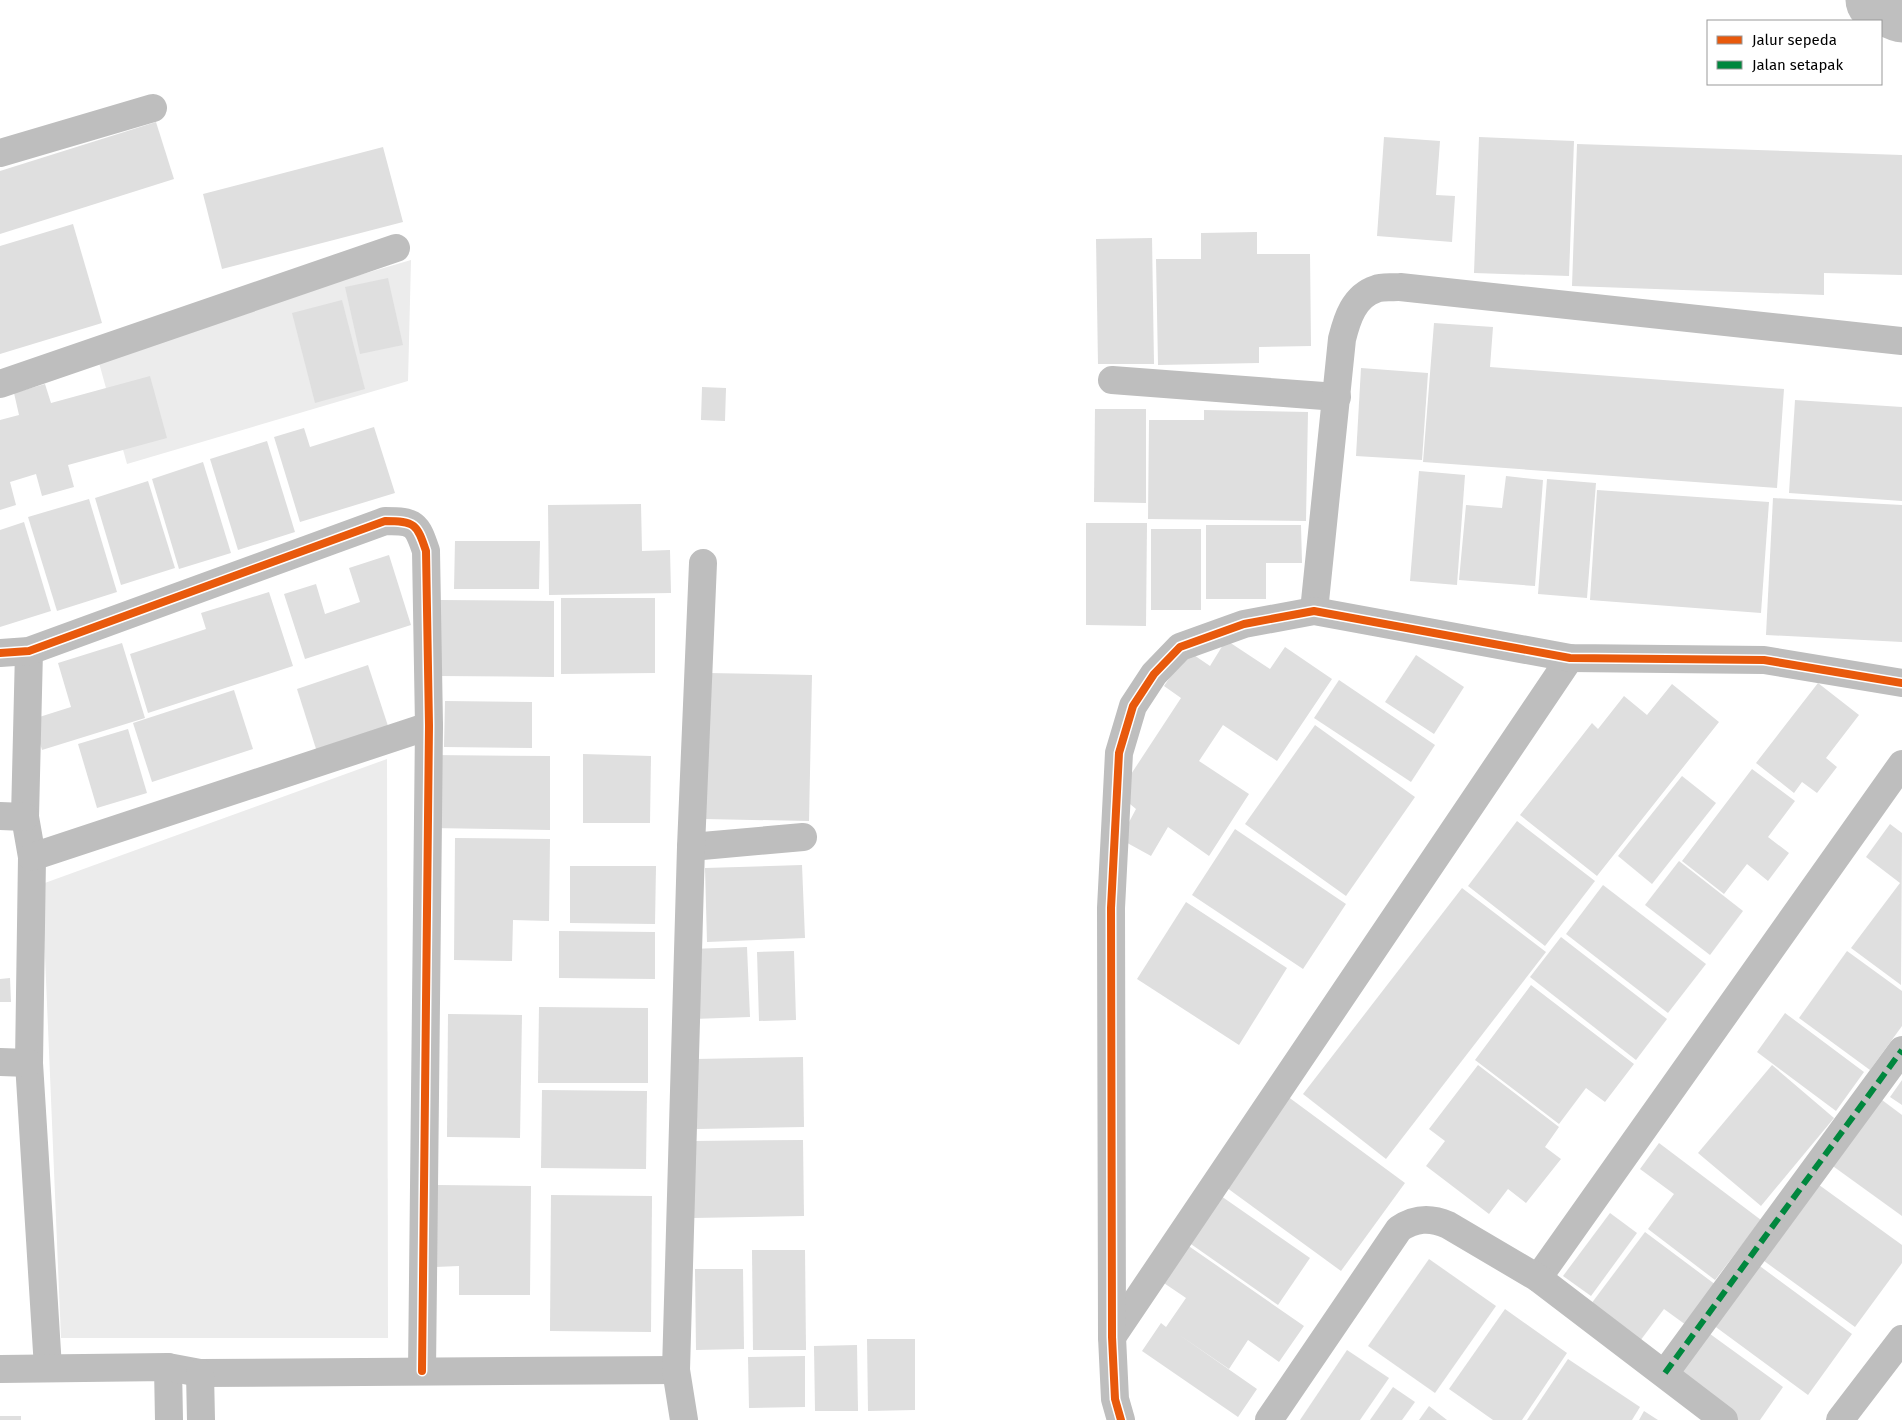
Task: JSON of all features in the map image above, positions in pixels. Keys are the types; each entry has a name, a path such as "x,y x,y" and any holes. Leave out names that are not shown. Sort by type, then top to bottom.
{"street":[{"path":"0,154 153,108"},
{"path":"0,384 396,248"},
{"path":"1314,611 1342,339 1348,314 1363,296 1376,288 1400,287 1902,341"},
{"path":"1112,380 1336,397"},
{"path":"0,653 29,651 385,521 405,520 419,530 426,551 429,726 422,1372"},
{"path":"684,1420 676,1370 691,847 703,563"},
{"path":"1121,1420 1115,1399 1112,1336 1111,908 1119,753 1133,706 1154,674 1180,647 1244,624 1314,611 1570,658 1764,660 1902,683"},
{"path":"29,651 13,816 32,857 29,1063 48,1368"},
{"path":"1112,1336 1570,658"},
{"path":"32,857 429,726"},
{"path":"1538,1278 1902,764"},
{"path":"691,847 803,836"},
{"path":"1665,1373 1902,1050"},
{"path":"0,1062 29,1063"},
{"path":"1269,1420 1399,1229 1408,1223 1423,1219 1437,1220 1538,1278 1665,1373 1724,1420"},
{"path":"1840,1420 1902,1339"},
{"path":"0,1369 168,1367 200,1373 676,1370"},
{"path":"168,1367 169,1420"},
{"path":"200,1373 201,1420"}],"shaded area":[{"path":"411,260 408,381 127,464 96,352"},
{"path":"387,759 388,1338 61,1338 42,884"}],"building":[{"path":"156,122 174,179 0,234 0,171"},
{"path":"1384,137 1440,141 1436,195 1455,196 1452,242 1377,236"},
{"path":"1479,137 1574,141 1569,276 1474,273"},
{"path":"1577,144 1902,155 1902,275 1824,273 1824,295 1572,286"},
{"path":"383,147 403,222 222,269 203,194"},
{"path":"73,224 102,323 0,354 0,246"},
{"path":"1257,232 1257,254 1310,254 1311,346 1259,347 1259,363 1158,365 1156,259 1201,259 1201,233"},
{"path":"1152,238 1154,364 1098,364 1096,239"},
{"path":"388,278 403,345 360,354 345,287"},
{"path":"342,300 365,389 315,403 292,313"},
{"path":"1434,323 1493,327 1490,367 1784,389 1777,488 1423,462"},
{"path":"1361,368 1428,373 1422,460 1356,456"},
{"path":"150,376 167,438 68,465 74,487 42,496 36,474 10,482 16,505 0,510 0,420 19,415 14,393 45,384 51,403"},
{"path":"702,387 726,388 725,421 701,420"},
{"path":"1795,400 1902,407 1902,501 1789,493"},
{"path":"1095,409 1146,409 1146,503 1094,502"},
{"path":"1204,410 1308,412 1306,521 1148,519 1149,420 1204,420"},
{"path":"374,427 395,493 300,522 274,437 304,428 310,447"},
{"path":"267,441 295,532 238,550 210,459"},
{"path":"203,462 231,553 179,569 152,479"},
{"path":"1419,471 1465,475 1457,585 1410,581"},
{"path":"1506,476 1543,480 1535,586 1459,580 1466,505 1502,508"},
{"path":"1547,479 1596,483 1587,598 1538,594"},
{"path":"148,481 175,568 121,585 95,498"},
{"path":"1597,490 1769,502 1761,613 1590,600"},
{"path":"1773,498 1902,505 1902,642 1766,635"},
{"path":"89,499 117,592 57,611 28,517"},
{"path":"641,504 642,551 670,550 671,593 549,595 548,505"},
{"path":"24,522 51,611 0,627 0,530"},
{"path":"1086,523 1147,523 1146,626 1086,625"},
{"path":"1206,525 1301,525 1302,563 1266,563 1266,599 1206,599"},
{"path":"1151,529 1201,529 1201,610 1151,610"},
{"path":"455,541 540,541 539,589 454,589"},
{"path":"389,555 411,625 305,659 284,594 316,584 325,614 360,602 349,568"},
{"path":"269,592 293,666 148,713 130,654 206,629 201,613"},
{"path":"561,598 655,598 655,673 561,674"},
{"path":"439,600 554,601 554,677 438,676"},
{"path":"1226,640 1270,669 1285,647 1332,679 1277,761 1223,725 1199,761 1249,794 1209,856 1168,827 1151,856 1120,839 1136,809 1118,794 1181,698 1164,686 1188,651 1210,666"},
{"path":"122,643 145,718 42,750 33,719 71,707 58,663"},
{"path":"1416,655 1464,687 1434,734 1385,702"},
{"path":"368,665 389,729 317,752 297,689"},
{"path":"708,673 812,675 809,821 705,819"},
{"path":"1339,680 1435,745 1411,782 1314,718"},
{"path":"1818,683 1859,715 1826,758 1837,767 1817,793 1802,782 1794,793 1756,763"},
{"path":"1672,684 1719,722 1597,876 1520,815 1592,723 1598,729 1624,696 1647,715"},
{"path":"234,690 253,749 152,782 133,723"},
{"path":"445,701 532,702 532,748 444,747"},
{"path":"1315,725 1415,797 1346,896 1245,824"},
{"path":"128,729 147,793 97,808 78,744"},
{"path":"583,754 651,756 650,823 583,823"},
{"path":"431,755 550,756 550,830 431,828"},
{"path":"1752,769 1795,801 1768,837 1789,853 1768,881 1747,864 1724,894 1682,861"},
{"path":"1682,776 1716,803 1652,884 1618,856"},
{"path":"1517,821 1595,881 1545,946 1468,886"},
{"path":"1890,824 1902,833 1901,985 1851,948 1900,883 1866,857"},
{"path":"1235,829 1346,904 1303,969 1192,895"},
{"path":"455,838 550,839 549,921 513,920 512,961 454,960"},
{"path":"1679,861 1743,911 1710,955 1645,905"},
{"path":"802,865 805,938 707,942 705,868"},
{"path":"570,866 656,866 655,924 570,923"},
{"path":"1603,885 1706,964 1668,1013 1566,934"},
{"path":"1462,888 1546,952 1386,1159 1303,1094"},
{"path":"1186,902 1287,968 1239,1045 1137,979"},
{"path":"559,931 655,932 655,979 559,978"},
{"path":"1561,937 1667,1019 1636,1060 1530,977"},
{"path":"747,947 750,1017 693,1019 690,949"},
{"path":"794,951 796,1020 759,1021 757,952"},
{"path":"1847,951 1902,991 1902,1026 1870,1070 1799,1018"},
{"path":"10,978 11,1002 0,1002 0,979"},
{"path":"1531,985 1634,1064 1605,1102 1586,1088 1559,1124 1475,1060"},
{"path":"539,1007 648,1008 648,1083 538,1083"},
{"path":"1785,1013 1864,1072 1836,1111 1757,1052"},
{"path":"448,1014 522,1015 520,1138 447,1137"},
{"path":"803,1057 804,1127 697,1129 695,1059"},
{"path":"1478,1065 1559,1127 1545,1147 1561,1159 1526,1203 1508,1189 1489,1214 1426,1166 1445,1141 1429,1129"},
{"path":"1772,1065 1834,1118 1761,1206 1698,1153"},
{"path":"1902,1080 1902,1105 1890,1097"},
{"path":"542,1090 647,1091 646,1169 541,1168"},
{"path":"1287,1096 1405,1183 1341,1271 1223,1185"},
{"path":"1878,1097 1902,1115 1902,1216 1830,1164"},
{"path":"803,1140 804,1216 692,1218 692,1141"},
{"path":"1659,1143 1761,1220 1715,1280 1648,1229 1674,1194 1640,1169"},
{"path":"1815,1182 1902,1245 1902,1263 1855,1327 1760,1258"},
{"path":"436,1185 531,1186 530,1295 459,1295 459,1266 435,1267"},
{"path":"551,1195 652,1196 651,1332 550,1331"},
{"path":"1221,1196 1310,1258 1278,1305 1188,1242"},
{"path":"1610,1213 1637,1233 1591,1296 1563,1276"},
{"path":"1645,1232 1716,1285 1686,1325 1664,1309 1640,1341 1591,1304"},
{"path":"1180,1240 1304,1326 1279,1362 1248,1340 1229,1369 1178,1334 1257,1389 1238,1417 1142,1351 1161,1323 1166,1327 1186,1298 1155,1277"},
{"path":"752,1250 805,1250 806,1350 753,1350"},
{"path":"1429,1259 1496,1306 1435,1393 1368,1346"},
{"path":"1753,1261 1852,1334 1808,1395 1709,1322"},
{"path":"695,1269 743,1269 744,1349 696,1350"},
{"path":"1505,1309 1567,1353 1522,1420 1493,1420 1449,1389"},
{"path":"1706,1331 1783,1387 1760,1420 1734,1420 1674,1376"},
{"path":"867,1339 915,1339 915,1410 868,1411"},
{"path":"857,1345 858,1411 815,1411 814,1346"},
{"path":"1347,1350 1389,1378 1360,1420 1300,1420"},
{"path":"805,1356 805,1407 749,1408 748,1357"},
{"path":"1568,1359 1640,1407 1632,1420 1527,1420"},
{"path":"1393,1387 1415,1402 1402,1420 1370,1420"},
{"path":"1429,1406 1447,1420 1419,1420"},
{"path":"1644,1411 1658,1420 1639,1420"},
{"path":"0,1416 21,1416 21,1420 0,1420"}],"waterway":[{"path":"1878,0 1902,10"}],"marked path":[{"path":"1665,1373 1902,1050"}],"cycle path":[{"path":"0,653 29,651 385,521 409,523 420,535 426,551 429,726 422,1371"},
{"path":"1121,1420 1115,1399 1112,1337 1111,908 1119,753 1133,706 1154,674 1180,647 1244,624 1314,611 1570,658 1764,660 1902,683"}]}
